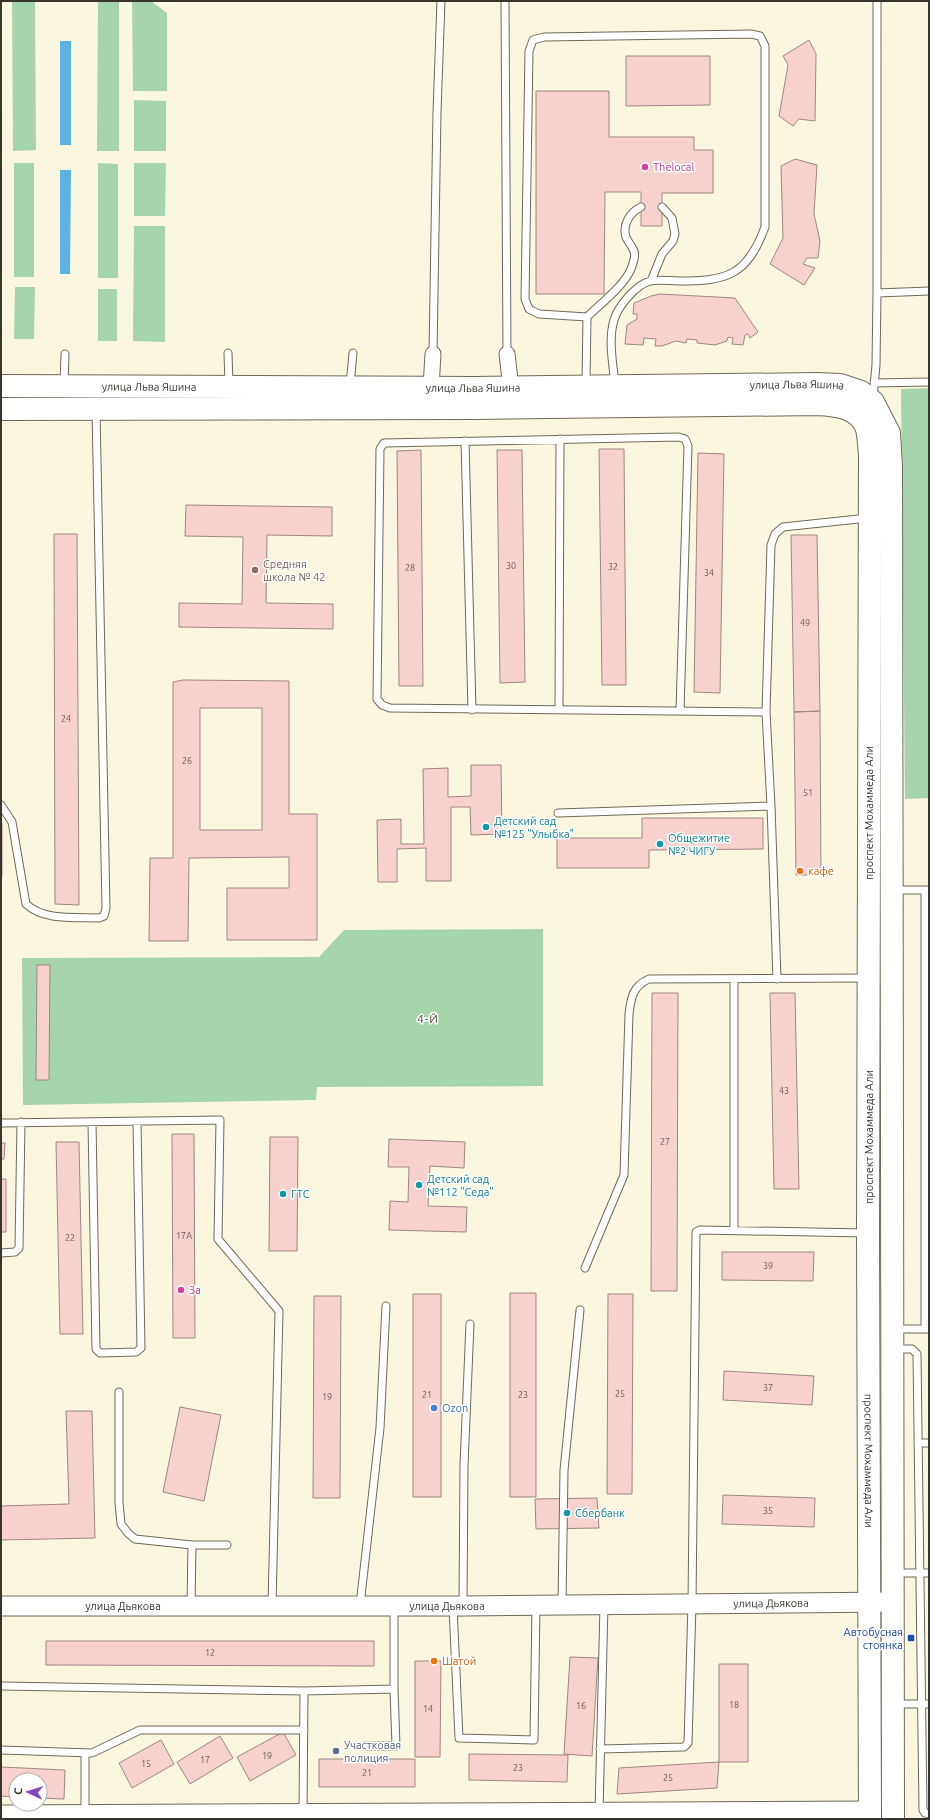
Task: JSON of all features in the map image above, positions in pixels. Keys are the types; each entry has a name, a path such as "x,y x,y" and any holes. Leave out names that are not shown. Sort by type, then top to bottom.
{"main road":[{"name":"улица Льва Яшина","path":"1,409 96,409 615,396 840,385 861,392 874,393 889,433 892,466 893,890"},
{"name":"улица Льва Яшина","path":"1,386 229,386 350,388 586,387 615,396 838,406 850,409 866,428"},
{"name":"проспект Мохаммеда Али","path":"866,428 870,455 868,1233 870,1815"},
{"path":"893,890 893,1819"}],"street":[{"path":"431,388 433,354"},
{"path":"508,354 511,388"},
{"name":"улица Дьякова","path":"1,1606 536,1606 892,1602"},
{"path":"1,1816 599,1813 870,1815"}],"lane":[{"path":"433,354 437,112 441,1"},
{"path":"505,1 508,354"},
{"path":"866,428 874,393 877,292 877,1"},
{"path":"587,317 539,314 529,309 525,299 529,51 533,40 544,37 751,34 760,36 765,46 765,227 757,247 745,264 726,276 707,281 650,281 633,291 624,301 614,319 612,334 615,396"},
{"path":"586,387 587,317 625,280 631,270 634,252 626,237 625,228 627,220 632,213 641,207"},
{"path":"650,281 662,254 673,241 675,234 672,218 662,207"},
{"path":"877,292 929,291"},
{"path":"228,352 229,386"},
{"path":"350,388 352,353"},
{"path":"64,386 65,354"},
{"path":"874,393 929,382"},
{"path":"1,805 12,822 26,904 33,911 43,915 99,918 104,916 106,900 96,409"},
{"path":"680,711 688,446 685,439 679,437 384,443 380,449 376,699 382,705 390,708 472,710 766,712"},
{"path":"559,710 560,439"},
{"path":"465,441 472,710"},
{"path":"777,979 766,712 771,545 775,534 783,527 870,518"},
{"path":"558,813 771,806"},
{"path":"892,1339 927,1329 927,890 893,890"},
{"path":"586,1268 624,1175 629,1014 631,997 634,990 649,979 869,978"},
{"path":"734,979 734,1230"},
{"path":"1,1123 220,1120 218,1239 279,1311 272,1605"},
{"path":"1,1252 17,1252 19,1248 21,1122"},
{"path":"92,1122 96,1348 100,1353 136,1352 140,1348 137,1122"},
{"path":"600,1749 688,1746 692,1604 696,1234 700,1230 868,1233"},
{"path":"360,1605 380,1428 386,1306"},
{"path":"562,1605 564,1470 580,1310"},
{"path":"470,1324 458,1606 459,1738 534,1740 536,1606"},
{"path":"892,1339 912,1349 917,1354 920,1573 925,1704 923,1810 925,1813 929,1814"},
{"path":"119,1392 119,1503 121,1524 135,1539 192,1545 227,1546"},
{"path":"918,1443 929,1443"},
{"path":"191,1605 192,1545"},
{"path":"892,1573 929,1573"},
{"path":"599,1813 604,1605"},
{"path":"365,1746 396,1746 394,1606"},
{"path":"1,1686 304,1691 394,1689"},
{"path":"303,1814 304,1691"},
{"path":"892,1704 925,1704"},
{"path":"1,1750 92,1753 140,1730 304,1730"},
{"path":"84,1815 85,1753"}],"green space":[{"path":"12,1 35,1 36,150 13,151"},
{"path":"98,1 119,1 119,151 97,151"},
{"path":"132,1 151,1 167,13 167,91 133,91"},
{"path":"134,100 166,101 166,151 134,151"},
{"path":"14,163 34,163 34,277 14,277"},
{"path":"98,163 118,164 118,278 98,278"},
{"path":"134,163 166,163 165,216 134,216"},
{"path":"134,226 165,226 165,342 133,341"},
{"path":"15,287 35,287 34,339 14,339"},
{"path":"98,289 117,289 117,341 98,341"},
{"path":"929,388 929,798 905,799 901,389"},
{"path":"543,929 543,1086 317,1087 316,1100 23,1105 22,958 319,957 344,930"}],"water":[{"path":"60,41 71,41 71,145 60,145"},
{"path":"60,170 71,170 70,274 60,274"}],"building":[{"path":"809,40 816,54 815,121 799,119 793,126 779,116 788,65 783,56"},
{"path":"626,56 710,56 710,105 626,106"},
{"path":"536,91 609,91 609,137 694,137 694,150 713,150 713,193 662,193 662,226 641,226 641,192 605,192 604,294 536,294"},
{"path":"795,159 817,165 814,214 820,241 818,258 807,258 803,264 815,268 804,285 770,264 783,238 781,166"},
{"path":"660,294 735,298 758,332 750,338 748,334 745,335 743,345 732,344 733,338 728,337 727,341 715,345 697,343 697,340 687,339 686,343 676,341 662,346 655,346 656,339 644,338 643,345 625,344 627,325 637,319 637,314 633,314 634,303"},
{"path":"599,449 624,449 626,685 602,685"},
{"path":"421,450 423,686 399,686 397,451"},
{"path":"497,450 522,450 525,682 500,683"},
{"path":"698,453 724,454 720,693 694,692"},
{"name":"Средняя школа № 42","path":"186,505 332,507 332,536 267,535 266,603 333,604 333,629 179,627 179,603 242,604 243,537 185,536"},
{"path":"54,534 77,534 79,905 55,904"},
{"path":"791,535 817,535 820,711 794,712"},
{"path":"183,680 289,681 289,814 317,814 317,940 227,940 227,888 289,888 289,857 189,858 188,941 149,941 150,858 173,858 173,682","holes":["200,708 262,708 262,830 200,830"]},
{"path":"820,711 821,875 796,875 794,712"},
{"name":"Детский сад №125 \"Улыбка\"","path":"471,765 501,765 502,834 471,835 470,807 451,807 451,881 426,881 426,848 397,849 397,882 378,882 377,820 401,819 401,844 424,844 423,769 448,768 448,797 471,796"},
{"name":"Общежитие №2 ЧИГУ","path":"642,818 763,818 763,849 649,850 649,868 557,868 557,838 642,838"},
{"path":"2,823 2,877 1,877"},
{"path":"37,965 50,965 49,1080 36,1080"},
{"path":"652,993 678,993 677,1291 651,1291"},
{"path":"770,993 795,993 799,1189 774,1189"},
{"path":"172,1134 194,1134 195,1338 173,1338"},
{"name":"ГТС","path":"270,1137 298,1137 297,1251 269,1251"},
{"name":"Детский сад №112 \"Седа\"","path":"389,1139 465,1142 464,1168 430,1166 428,1206 467,1207 466,1232 389,1230 390,1201 408,1202 409,1167 388,1167"},
{"path":"56,1142 79,1142 83,1334 60,1334"},
{"path":"1,1143 5,1143 4,1159 1,1159"},
{"path":"1,1179 6,1179 6,1232 1,1232"},
{"path":"722,1252 814,1252 813,1281 722,1280"},
{"path":"510,1293 536,1293 536,1497 510,1497"},
{"path":"413,1294 441,1294 441,1497 413,1497"},
{"path":"608,1294 633,1294 632,1494 607,1494"},
{"path":"314,1296 341,1296 340,1498 313,1498"},
{"path":"724,1371 814,1376 812,1405 723,1400"},
{"path":"180,1407 221,1415 204,1501 163,1492"},
{"path":"66,1411 92,1411 95,1538 1,1540 1,1506 69,1504"},
{"path":"723,1495 815,1498 814,1527 722,1524"},
{"name":"Сбербанк","path":"597,1498 599,1528 536,1529 535,1499"},
{"path":"46,1641 374,1641 374,1666 46,1665"},
{"path":"570,1657 598,1658 592,1756 564,1754"},
{"path":"415,1661 441,1661 440,1757 415,1757"},
{"path":"719,1664 748,1664 748,1762 719,1762"},
{"path":"283,1732 296,1755 250,1781 237,1757"},
{"path":"220,1736 233,1758 190,1784 177,1762"},
{"path":"161,1740 174,1764 132,1788 119,1763"},
{"path":"469,1754 568,1755 567,1782 469,1780"},
{"path":"319,1759 415,1759 415,1787 319,1787"},
{"path":"719,1762 717,1788 617,1794 619,1768"},
{"path":"1,1767 65,1770 64,1799 48,1798 48,1772 8,1772 8,1796 1,1796"}],"place":[{"name":"Thelocal","path":"645,167"},
{"name":"Средняя школа № 42","path":"255,570"},
{"name":"Детский сад №125 \"Улыбка\"","path":"486,827"},
{"name":"Общежитие №2 ЧИГУ","path":"660,844"},
{"name":"кафе","path":"800,871"},
{"name":"Детский сад №112 \"Седа\"","path":"419,1185"},
{"name":"ГТС","path":"283,1194"},
{"name":"За","path":"181,1290"},
{"name":"Ozon","path":"434,1408"},
{"name":"Сбербанк","path":"567,1513"},
{"name":"Автобусная стоянка","path":"911,1638"},
{"name":"Шатой","path":"434,1661"},
{"name":"Участковая полиция","path":"336,1751"}],"district":[{"name":"4-Й","path":"428,1018"}]}
